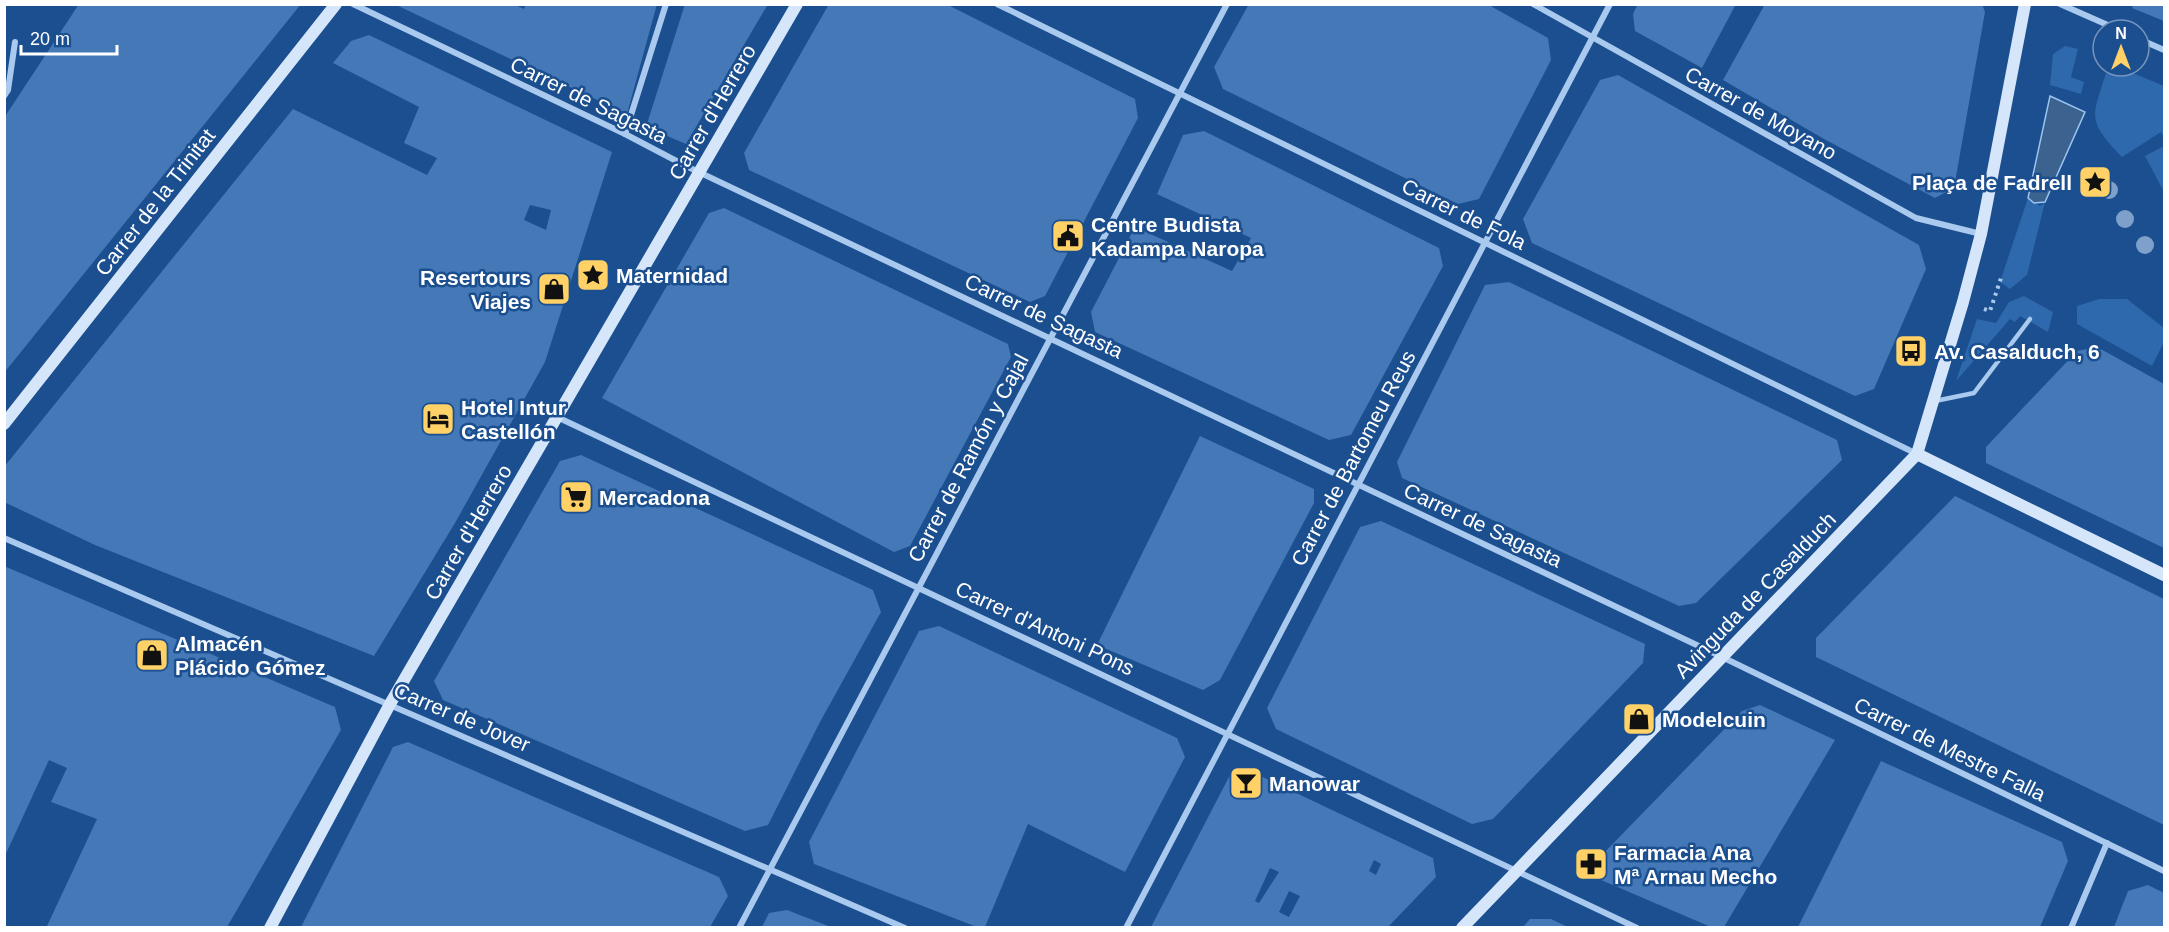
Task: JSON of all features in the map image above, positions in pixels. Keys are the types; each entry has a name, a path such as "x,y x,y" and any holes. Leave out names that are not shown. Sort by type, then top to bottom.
{"street":[{"name":"Carrer de la Trinitat","path":"4,424 336,4"},
{"name":"Carrer de Sagasta","path":"353,4 700,172 1722,657"},
{"path":"625,134 666,4"},
{"name":"Carrer d'Herrero","path":"270,927 390,704 797,4"},
{"name":"Carrer de Fola","path":"997,4 1917,454"},
{"name":"Carrer de Ramón y Cajal","path":"739,927 1227,4"},
{"name":"Carrer de Moyano","path":"1533,4 1916,218 1981,234"},
{"name":"Carrer de Bartomeu Reus","path":"1126,927 1610,4"},
{"path":"1981,234 2025,4"},
{"path":"2060,4 2092,18"},
{"path":"4,96 8,90 15,42"},
{"name":"Avinguda de Casalduch","path":"1462,927 1917,454 1981,234"},
{"name":"Carrer d'Antoni Pons","path":"557,417 1637,927"},
{"path":"1917,454 2164,575"},
{"name":"Carrer de Jover","path":"4,538 905,927"},
{"name":"Carrer de Mestre Falla","path":"1722,657 2164,871"},
{"path":"2071,927 2107,843"}],"lane":[{"path":"1933,402 1974,393 2030,319"}],"shaded area":[{"path":"2065,46 2078,49 2071,77 2084,82 2081,94 2050,85 2053,54"},
{"path":"2104,78 2145,78 2164,86 2164,137 2161,132 2122,157 2097,125 2095,117"},
{"path":"2050,96 2085,112 2045,202 2034,203 2028,198"},
{"path":"2164,146 2164,192 2145,156"},
{"path":"2028,198 2040,206 2045,202 2027,275 2010,289 2000,282"},
{"path":"2024,296 2053,312 2048,332 2020,316 2015,322 2010,319 1956,381 1977,319 1996,323 2009,302"},
{"path":"2099,299 2127,299 2164,328 2164,342 2152,366 2077,324 2077,306"}],"building":[{"path":"79,4 301,4 4,373 4,118"},
{"path":"394,4 513,4 524,9 526,4 657,4 627,114"},
{"path":"685,4 768,4 686,144 646,127"},
{"path":"829,4 946,4 1135,99 1138,118 1045,296 1030,302 749,170 744,153"},
{"path":"1249,4 1487,4 1548,38 1551,60 1479,199 1458,204 1223,89 1214,67"},
{"path":"1638,4 1736,4 1702,68 1635,31 1633,14"},
{"path":"1765,4 1982,4 1985,12 1954,188 1935,198 1824,139 1723,80"},
{"path":"2134,4 2164,4 2164,21 2132,8"},
{"path":"369,35 612,152 545,362 455,523 374,656 95,545 4,502 4,467 293,109 427,175 437,158 404,143 419,107 333,63 351,41","holes":["530,205 551,210 546,230 524,220"]},
{"path":"1618,75 1919,245 1926,269 1874,389 1855,396 1532,243 1523,219 1600,80"},
{"path":"1204,131 1439,248 1443,266 1351,435 1329,440 1095,332 1091,312 1135,227 1232,271 1251,238 1157,194 1183,135"},
{"path":"724,208 1008,344 1011,357 910,546 894,552 602,398 709,213"},
{"path":"1509,282 1837,440 1842,460 1696,603 1679,606 1402,478 1397,462 1485,285"},
{"path":"2097,347 2164,384 2164,548 1986,463 1986,447 2077,351"},
{"path":"1200,436 1314,489 1314,503 1220,680 1203,690 1097,645"},
{"path":"581,455 873,590 881,612 820,722 768,825 745,831 443,700 434,681 560,461"},
{"path":"1955,496 2164,599 2164,825 1816,657 1816,638"},
{"path":"1381,521 1645,644 1643,663 1493,819 1472,824 1276,729 1267,708 1360,527"},
{"path":"4,566 335,707 341,730 227,927 47,926 97,819 51,802 67,768 49,760 4,858"},
{"path":"939,626 1177,738 1185,757 1125,872 1028,824 985,927 977,927 814,864 809,842 919,631"},
{"path":"1760,705 1835,740 1724,927 1711,927 1601,880 1597,860 1742,711"},
{"path":"408,742 719,877 728,896 710,927 301,927 393,747"},
{"path":"1881,761 2062,842 2068,861 2040,927 1798,927"},
{"path":"1248,770 1433,858 1436,877 1388,927 1151,927 1230,775","holes":["1374,860 1381,864 1376,875 1369,871","1270,868 1279,872 1259,903 1255,901","1289,891 1300,896 1289,917 1279,912"]},
{"path":"2148,885 2164,893 2164,927 2114,927 2128,891"},
{"path":"787,910 831,927 762,927 769,913"},
{"path":"1530,919 1551,919 1568,927 1523,927"}],"place":[{"name":"Plaça de Fadrell","path":"2095,182"},
{"name":"Centre Budista Kadampa Naropa","path":"1068,236"},
{"name":"Maternidad","path":"593,275"},
{"name":"Resertours Viajes","path":"554,289"},
{"name":"Av. Casalduch, 6","path":"1911,351"},
{"name":"Hotel Intur Castellón","path":"438,419"},
{"name":"Mercadona","path":"576,497"},
{"name":"Almacén Plácido Gómez","path":"152,655"},
{"name":"Modelcuin","path":"1639,719"},
{"name":"Manowar","path":"1246,783"},
{"name":"Farmacia Ana Mª Arnau Mecho","path":"1591,864"}]}
